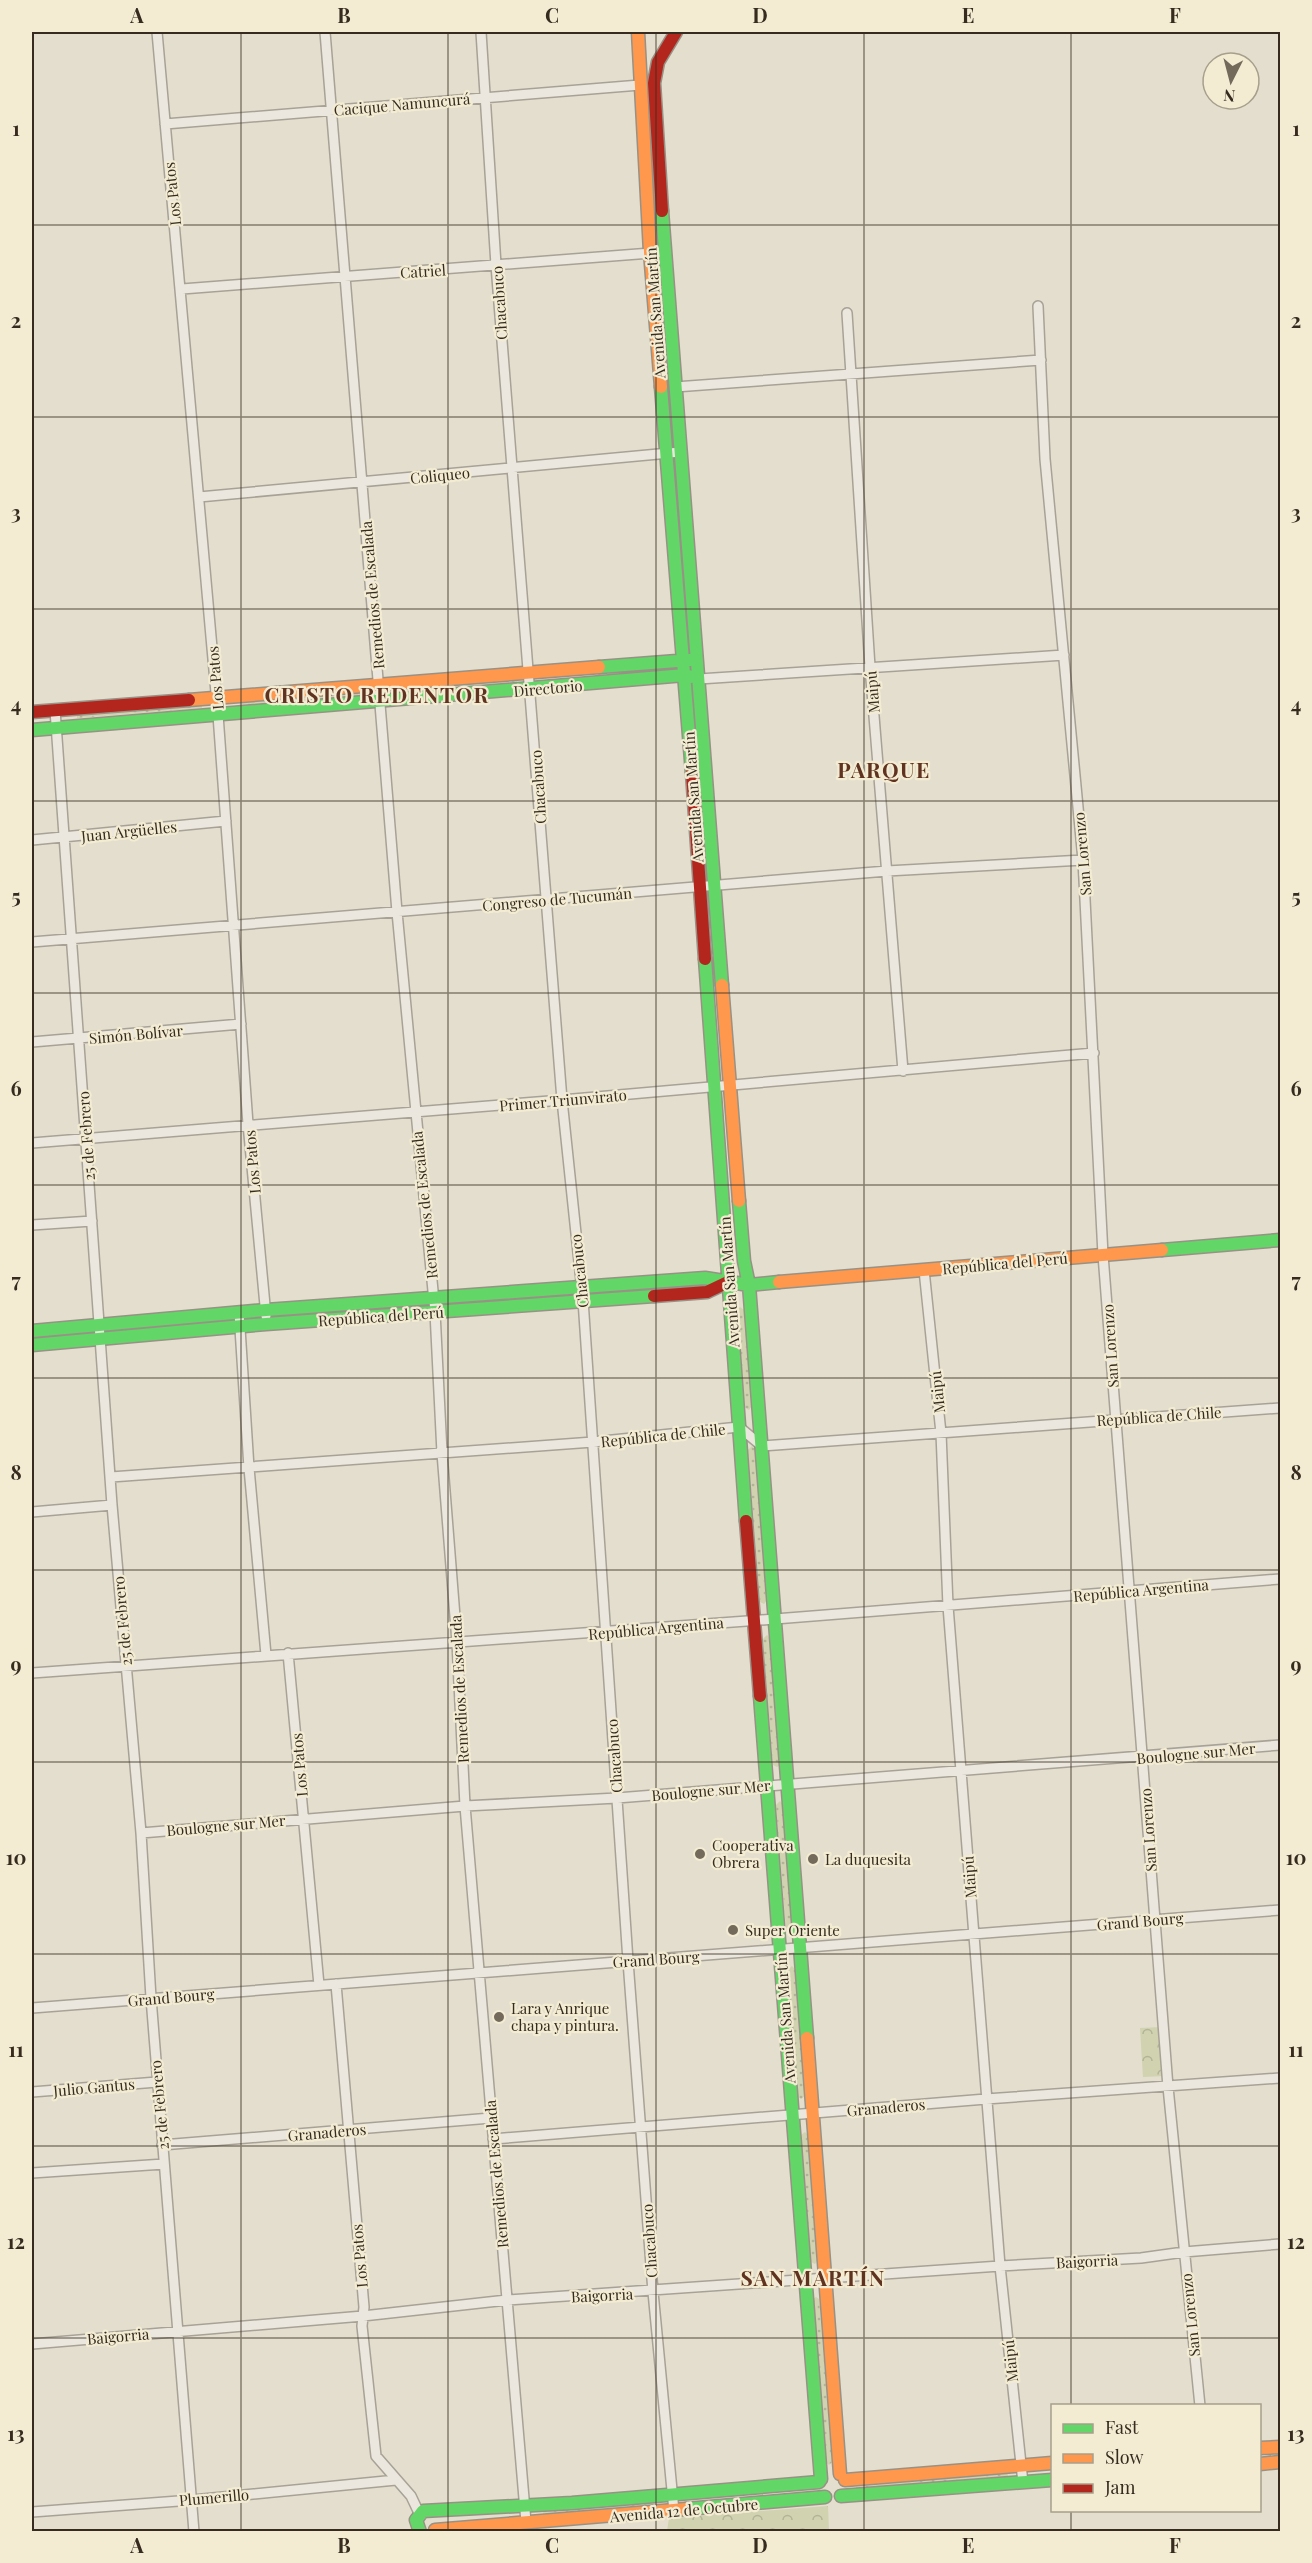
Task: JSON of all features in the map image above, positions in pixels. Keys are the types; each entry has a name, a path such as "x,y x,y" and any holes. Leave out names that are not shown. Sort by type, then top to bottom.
{"main road":[{"name":"Avenida San Martín","path":"638,32 650,252 684,660 739,1427 820,2480"},
{"name":"Avenida San Martín","path":"676,32 659,56 655,66 654,83 664,252 744,1261 749,1285 762,1446 825,2280 843,2477"},
{"name":"Directorio","path":"32,712 379,683 697,660"},
{"name":"Directorio","path":"32,730 531,690 685,675 699,679"},
{"name":"República del Perú","path":"32,1331 266,1310 705,1278 749,1285 1281,1240"},
{"name":"República del Perú","path":"32,1345 267,1324 707,1292 729,1281"},
{"path":"1261,2448 1281,2446"},
{"path":"1261,2464 1281,2462"},
{"path":"1051,2463 843,2477 831,2472 820,2480 820,2492 831,2499 841,2496 1051,2480"},
{"path":"841,2496 846,2490 843,2477"},
{"name":"Avenida 12 de Octubre","path":"419,2513 426,2510 432,2512 673,2496 820,2480"},
{"name":"Avenida 12 de Octubre","path":"434,2531 825,2497"},
{"path":"432,2512 438,2519 434,2531"},
{"path":"419,2513 415,2519 419,2531"}],"street":[{"name":"Los Patos","path":"157,32 182,289 235,924 248,1124 267,1324"},
{"name":"Remedios de Escalada","path":"326,32 397,912 435,1312 442,1453 457,1642 465,1806 526,2522"},
{"name":"Chacabuco","path":"481,32 496,266 562,1100 583,1300 653,2292 674,2511"},
{"name":"Cacique Namuncurá","path":"165,124 640,85"},
{"name":"Catriel","path":"182,289 664,252"},
{"name":"San Lorenzo","path":"1038,306 1045,459 1083,860 1103,1255 1168,2087 1200,2404"},
{"name":"Maipú","path":"847,313 870,667 903,1071"},
{"path":"675,387 1041,360"},
{"name":"Coliqueo","path":"199,497 680,452"},
{"name":"Directorio","path":"699,679 1064,655"},
{"name":"25 de Febrero","path":"55,710 112,1505 141,1833 157,2082 194,2532"},
{"name":"Juan Argüelles","path":"32,840 226,821"},
{"name":"Congreso de Tucumán","path":"32,942 887,871 1083,860"},
{"name":"Simón Bolívar","path":"32,1042 241,1024"},
{"name":"Primer Triunvirato","path":"32,1143 562,1100 1094,1053"},
{"path":"32,1225 92,1221"},
{"name":"Maipú","path":"924,1270 941,1433 948,1606 999,2266 1023,2483"},
{"path":"238,1313 241,1327 249,1468 266,1655"},
{"name":"República de Chile","path":"111,1477 593,1442 739,1427 762,1446 1281,1407"},
{"path":"32,1512 112,1505"},
{"name":"República Argentina","path":"32,1673 606,1632 1281,1579"},
{"name":"Los Patos","path":"288,1653 319,1985"},
{"name":"Boulogne sur Mer","path":"141,1833 465,1806 617,1798 788,1783 961,1772 1281,1745"},
{"name":"Grand Bourg","path":"32,2008 1281,1910"},
{"name":"Los Patos","path":"336,1984 376,2456 411,2496 419,2513"},
{"name":"Granaderos","path":"492,2139 986,2099 1281,2078"},
{"name":"Julio Gantus","path":"32,2092 157,2082"},
{"name":"Granaderos","path":"162,2145 491,2118"},
{"path":"32,2173 164,2164"},
{"name":"Baigorria","path":"32,2344 363,2316 507,2300 1141,2258 1281,2244"},
{"name":"Plumerillo","path":"32,2512 192,2500 396,2480"}],"green space":[{"path":"517,680 517,684 400,693 400,689"},
{"path":"365,692 365,696 240,706 239,701"},
{"path":"202,704 202,708 77,718 77,714"},
{"path":"740,1307 744,1310 752,1406 749,1410 744,1407 737,1311"},
{"path":"752,1446 755,1449 766,1601 764,1604 760,1602 748,1450"},
{"path":"767,1635 770,1638 780,1765 777,1767 773,1765 763,1639"},
{"path":"780,1801 783,1804 793,1930 790,1933 786,1930 776,1805"},
{"path":"792,1966 795,1969 805,2096 801,2099 798,2097 788,1970"},
{"path":"1163,2027 1165,2076 1143,2077 1140,2028"},
{"path":"805,2132 808,2135 817,2261 815,2264 811,2262 800,2136"},
{"path":"816,2297 819,2299 832,2462 829,2465 826,2462 813,2299"},
{"path":"1006,2472 1007,2478 857,2489 856,2487"},
{"path":"655,2503 657,2507 544,2516 543,2513 546,2510"},
{"path":"828,2506 829,2531 667,2531 669,2518"}],"traffic: fast":[{"path":"662,211 722,985"},
{"path":"661,387 692,773"},
{"path":"599,667 690,660"},
{"path":"32,730 685,675 691,677"},
{"path":"705,959 746,1521"},
{"path":"739,1201 744,1261 749,1285 807,2038"},
{"path":"1162,1250 1280,1240"},
{"path":"32,1331 266,1310 705,1278 749,1285 779,1282"},
{"path":"32,1345 266,1324 654,1296"},
{"path":"760,1696 821,2479"},
{"path":"841,2496 1051,2480"},
{"path":"420,2532 416,2520 423,2511 572,2503 819,2482"},
{"path":"686,2509 825,2497"}],"traffic: slow":[{"path":"638,32 650,252 661,387"},
{"path":"189,700 599,667"},
{"path":"722,985 739,1201"},
{"path":"779,1282 1162,1250"},
{"path":"807,2038 840,2474"},
{"path":"1261,2448 1280,2447"},
{"path":"1261,2464 1280,2462"},
{"path":"845,2480 1051,2463"},
{"path":"435,2530 686,2509"}],"traffic: jam":[{"path":"662,211 654,83 658,62 676,32"},
{"path":"32,712 189,700"},
{"path":"692,773 705,959"},
{"path":"654,1296 707,1292 728,1282"},
{"path":"746,1521 760,1696"}],"place":[{"name":"Cooperativa Obrera","path":"700,1854"},
{"name":"La duquesita","path":"813,1859"},
{"name":"Super Oriente","path":"733,1930"},
{"name":"Lara y Anrique chapa y pintura.","path":"499,2017"}],"district":[{"name":"CRISTO REDENTOR","path":"377,694"},
{"name":"PARQUE","path":"884,769"},
{"name":"SAN MARTÍN","path":"813,2277"}]}
